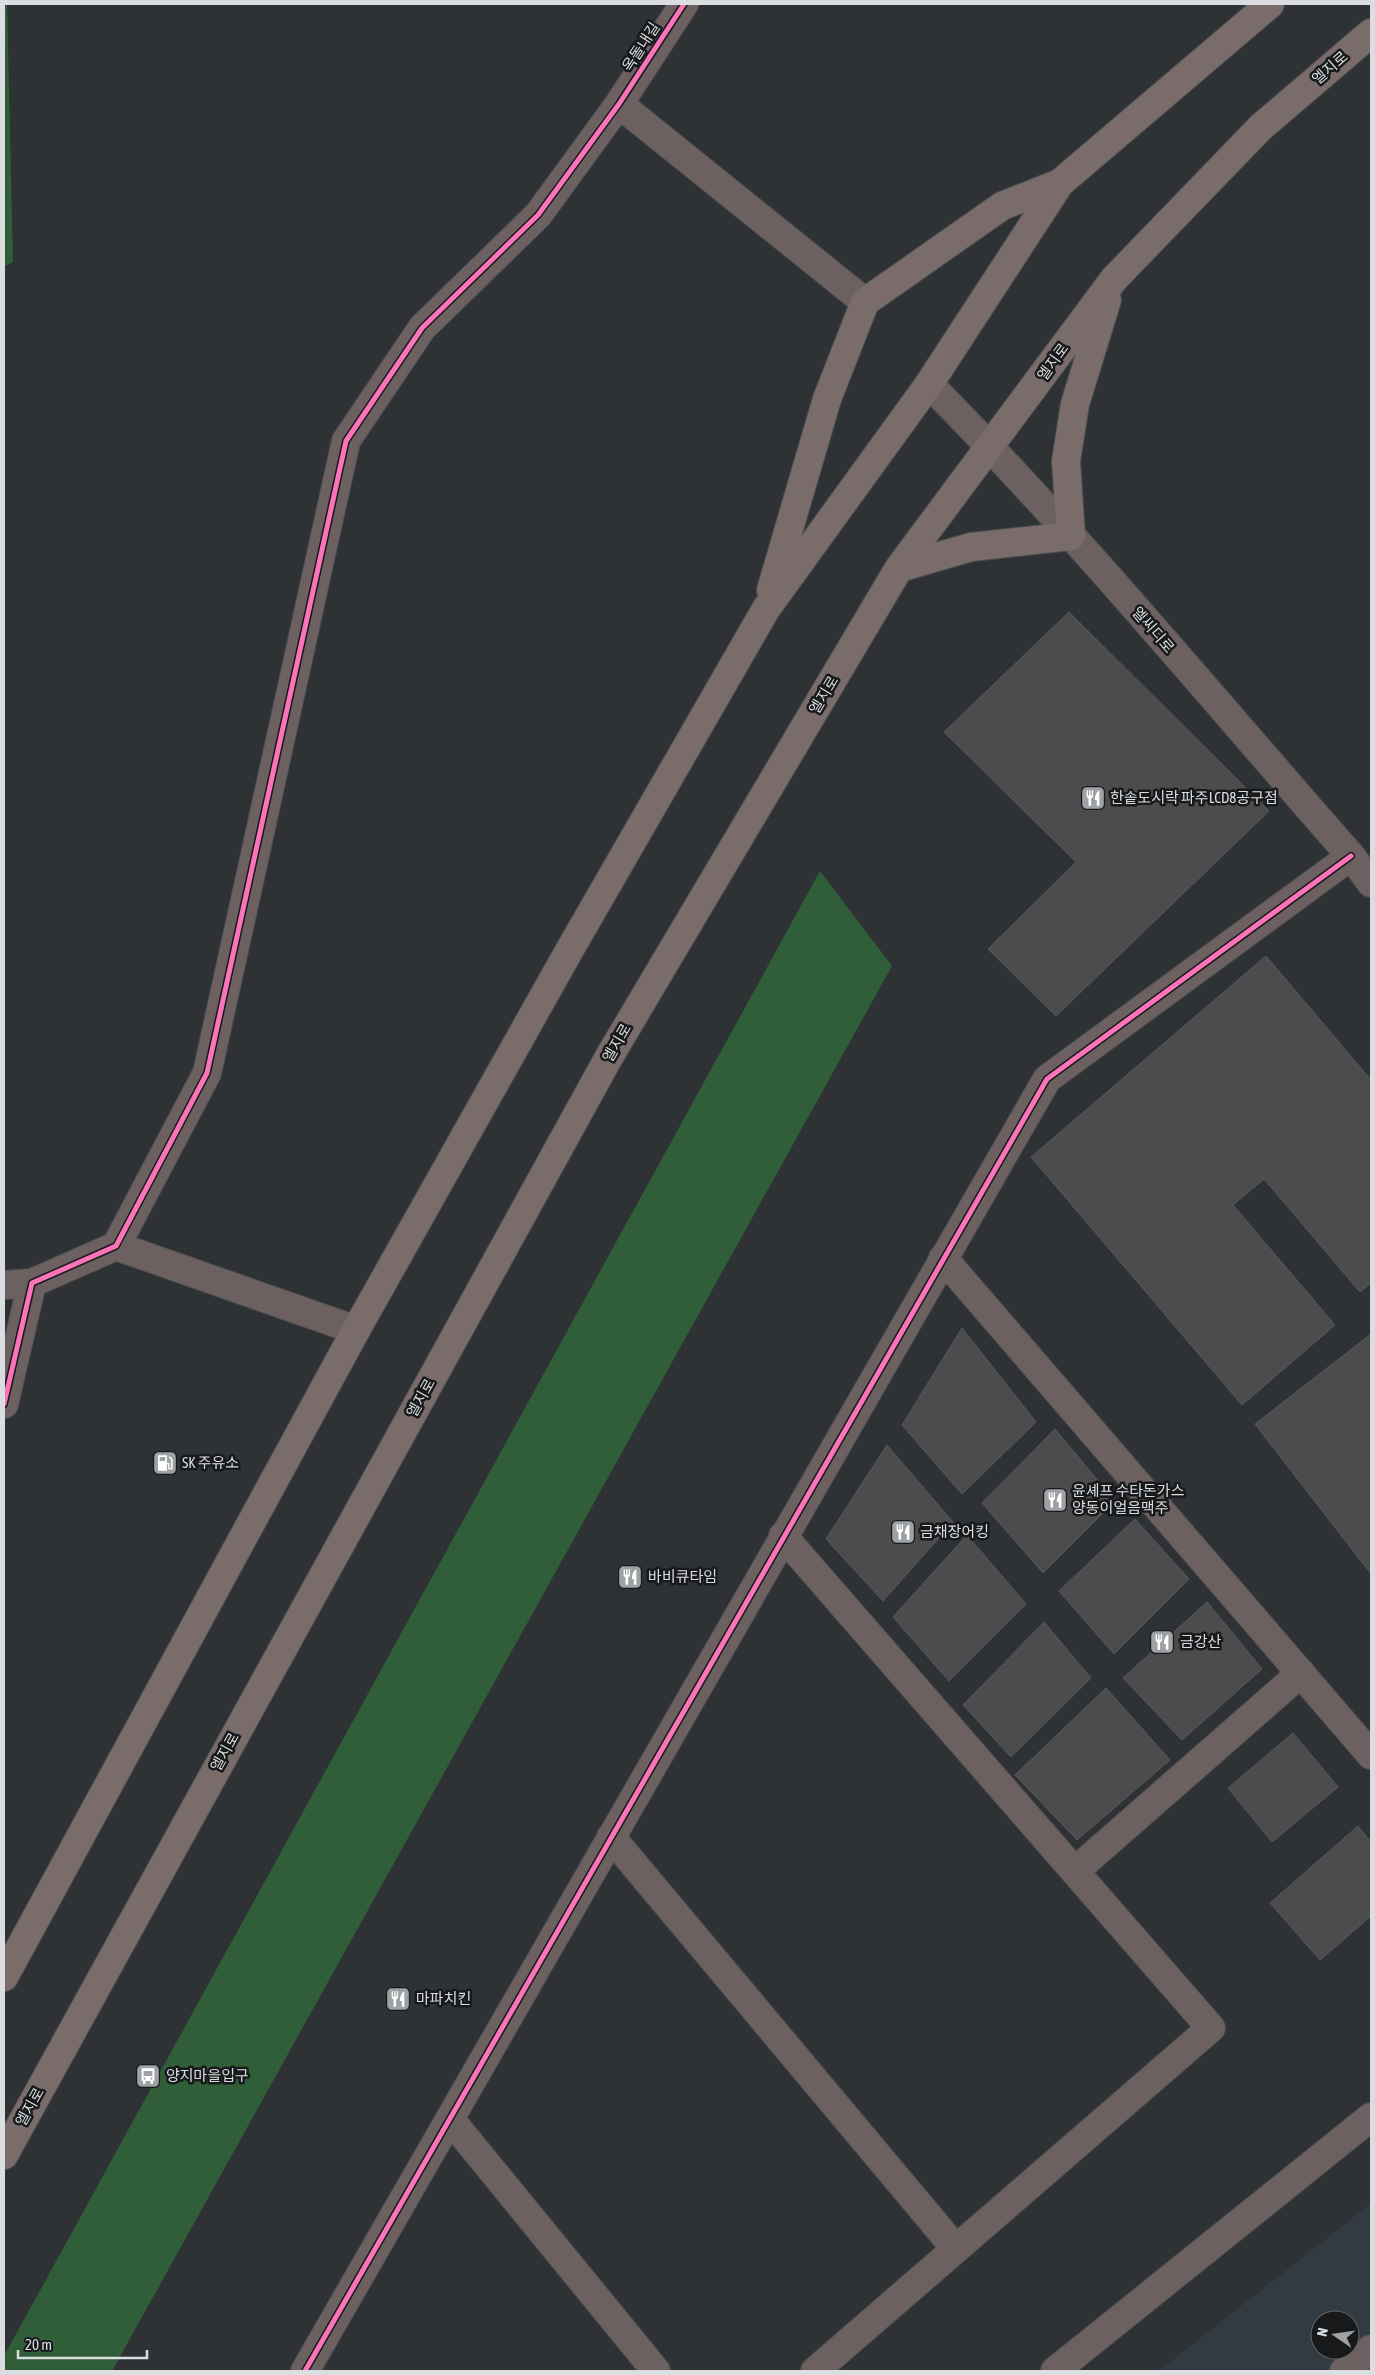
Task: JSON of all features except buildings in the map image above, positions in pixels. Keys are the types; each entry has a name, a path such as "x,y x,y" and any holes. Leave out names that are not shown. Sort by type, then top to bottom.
{"main road":[{"path":"4,1977 356,1330 568,951 766,609 929,384 1060,183 1270,4"},
{"name":"엘지로","path":"4,2155 609,1057 899,568 1114,279 1261,127 1371,33"},
{"path":"766,609 827,399 865,302 1002,206 1060,183"},
{"path":"899,568 971,547 1071,536 1067,451 1075,404 1114,279"}],"street":[{"name":"옥돌내길","path":"116,1246 207,1073 346,441 422,328 538,215 619,104 684,4"},
{"path":"619,104 865,302"},
{"name":"엘씨디로","path":"929,384 991,446 1071,536 1351,856 1371,882"},
{"path":"305,2371 1047,1079 1351,856"},
{"path":"4,1285 32,1283 116,1246 356,1330"},
{"path":"943,1258 1371,1754"},
{"path":"4,1404 32,1283"},
{"path":"783,1536 1211,2028 815,2371"},
{"path":"1075,1871 1301,1673"},
{"path":"610,1837 956,2250"},
{"path":"1054,2371 1371,2116"},
{"path":"450,2119 656,2371"},
{"path":"1344,2371 1371,2349"}],"shaded area":[{"path":"1371,2203 1371,2371 1159,2371"}],"green space":[{"path":"4,4 7,4 13,262 4,267"},
{"path":"820,871 892,966 112,2371 4,2371 4,2356"}],"cycle path":[{"path":"4,1404 32,1283 116,1246 207,1073 346,441 422,328 538,215 619,104 684,4"},
{"path":"305,2371 1047,1079 1351,856"}],"place":[{"name":"한솥도시락 파주LCD8공구점","path":"1093,798"},
{"name":"SK 주유소","path":"165,1463"},
{"name":"윤셰프 수타돈가스 양동이얼음맥주","path":"1055,1500"},
{"name":"금채장어킹","path":"903,1532"},
{"name":"바비큐타임","path":"630,1577"},
{"name":"금강산","path":"1162,1642"},
{"name":"마파치킨","path":"398,1999"},
{"name":"양지마을입구","path":"148,2076"}]}
